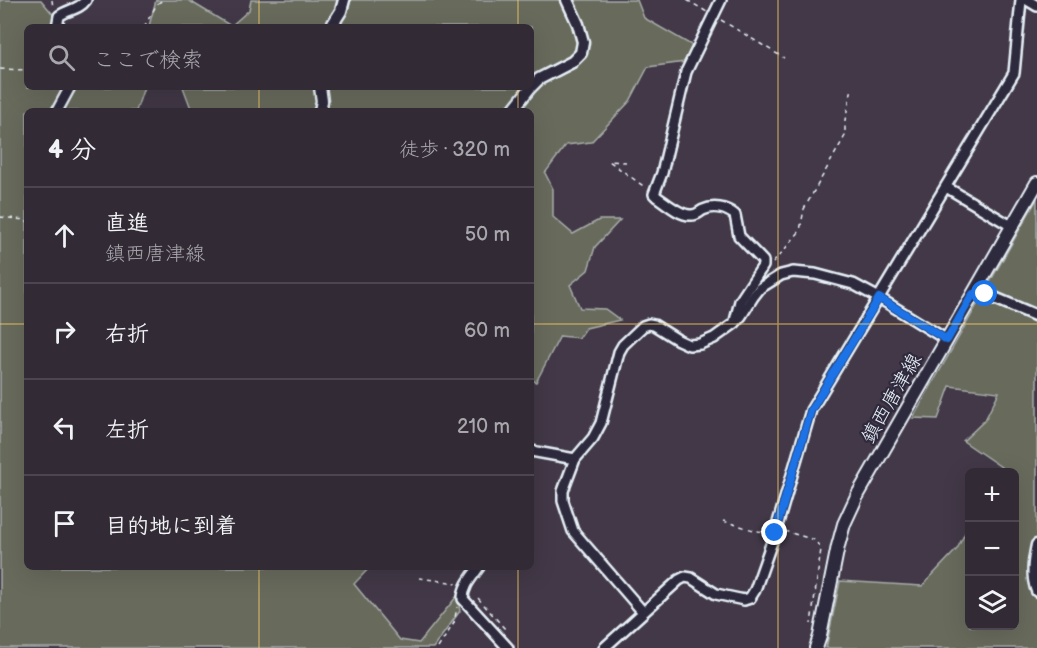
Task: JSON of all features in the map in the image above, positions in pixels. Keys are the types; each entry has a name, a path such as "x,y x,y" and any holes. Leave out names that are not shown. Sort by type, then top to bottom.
{"main road":[{"name":"鎮西唐津線","path":"816,648 838,546 844,524 857,496 1037,183"}],"street":[{"path":"58,24 59,16 64,12 79,8 86,0"},
{"path":"333,24 341,11 344,0"},
{"path":"534,84 539,79 572,62 581,53 583,42 567,0"},
{"path":"721,0 686,72 662,173 654,194 689,216 717,207 735,215 739,236 763,261 763,266 740,301 735,323"},
{"path":"604,648 685,577 691,578 716,594 744,600 750,598 775,533 811,410 1014,73 1021,0"},
{"path":"1027,0 1037,6"},
{"path":"59,108 68,90"},
{"path":"320,90 321,108"},
{"path":"514,108 528,90"},
{"path":"946,187 1008,224"},
{"path":"643,612 573,531 563,501 563,491 575,459 593,438 601,423 619,352 623,345 643,326 654,325 690,345 700,344 714,338 735,323 760,288 781,275 793,272 815,274 853,284 947,340"},
{"path":"973,294 985,294 1037,316"},
{"path":"534,452 575,459"},
{"path":"1037,545 1034,560 1034,584 1037,591"},
{"path":"477,570 467,584 463,599 508,648"}],"path":[{"path":"146,24 157,4 163,0"},
{"path":"687,0 784,58"},
{"path":"0,69 24,70"},
{"path":"763,266 772,263 800,231 804,209 845,135 845,120 852,88"},
{"path":"626,162 609,160 654,194"},
{"path":"0,217 24,220"},
{"path":"723,521 757,531 775,533 784,531 815,540 821,549 811,626"},
{"path":"419,578 467,584"},
{"path":"438,648 454,623 458,605 463,599"}],"green space":[{"path":"0,0 41,0 56,18 55,24 24,24 24,90 143,90 137,108 24,108 24,570 367,570 354,584 400,640 419,643 457,596 460,611 433,648 0,648"},
{"path":"156,0 188,0 228,24 150,24"},
{"path":"251,0 637,0 644,18 693,46 685,62 648,67 630,101 591,142 566,145 545,173 553,189 553,217 573,234 599,220 620,220 595,247 588,270 570,285 580,308 605,309 620,320 586,328 579,338 560,336 536,382 534,381 534,108 191,108 184,90 534,90 534,24 233,24 249,10"},
{"path":"1037,199 1037,648 826,648 840,581 922,586 957,549 965,533 965,630 1019,630 1019,468 1000,468 963,441 985,420 999,392 950,386 938,419 913,418"}],"route":[{"path":"775,533 811,410 879,298 947,340 973,294 985,294"}]}
